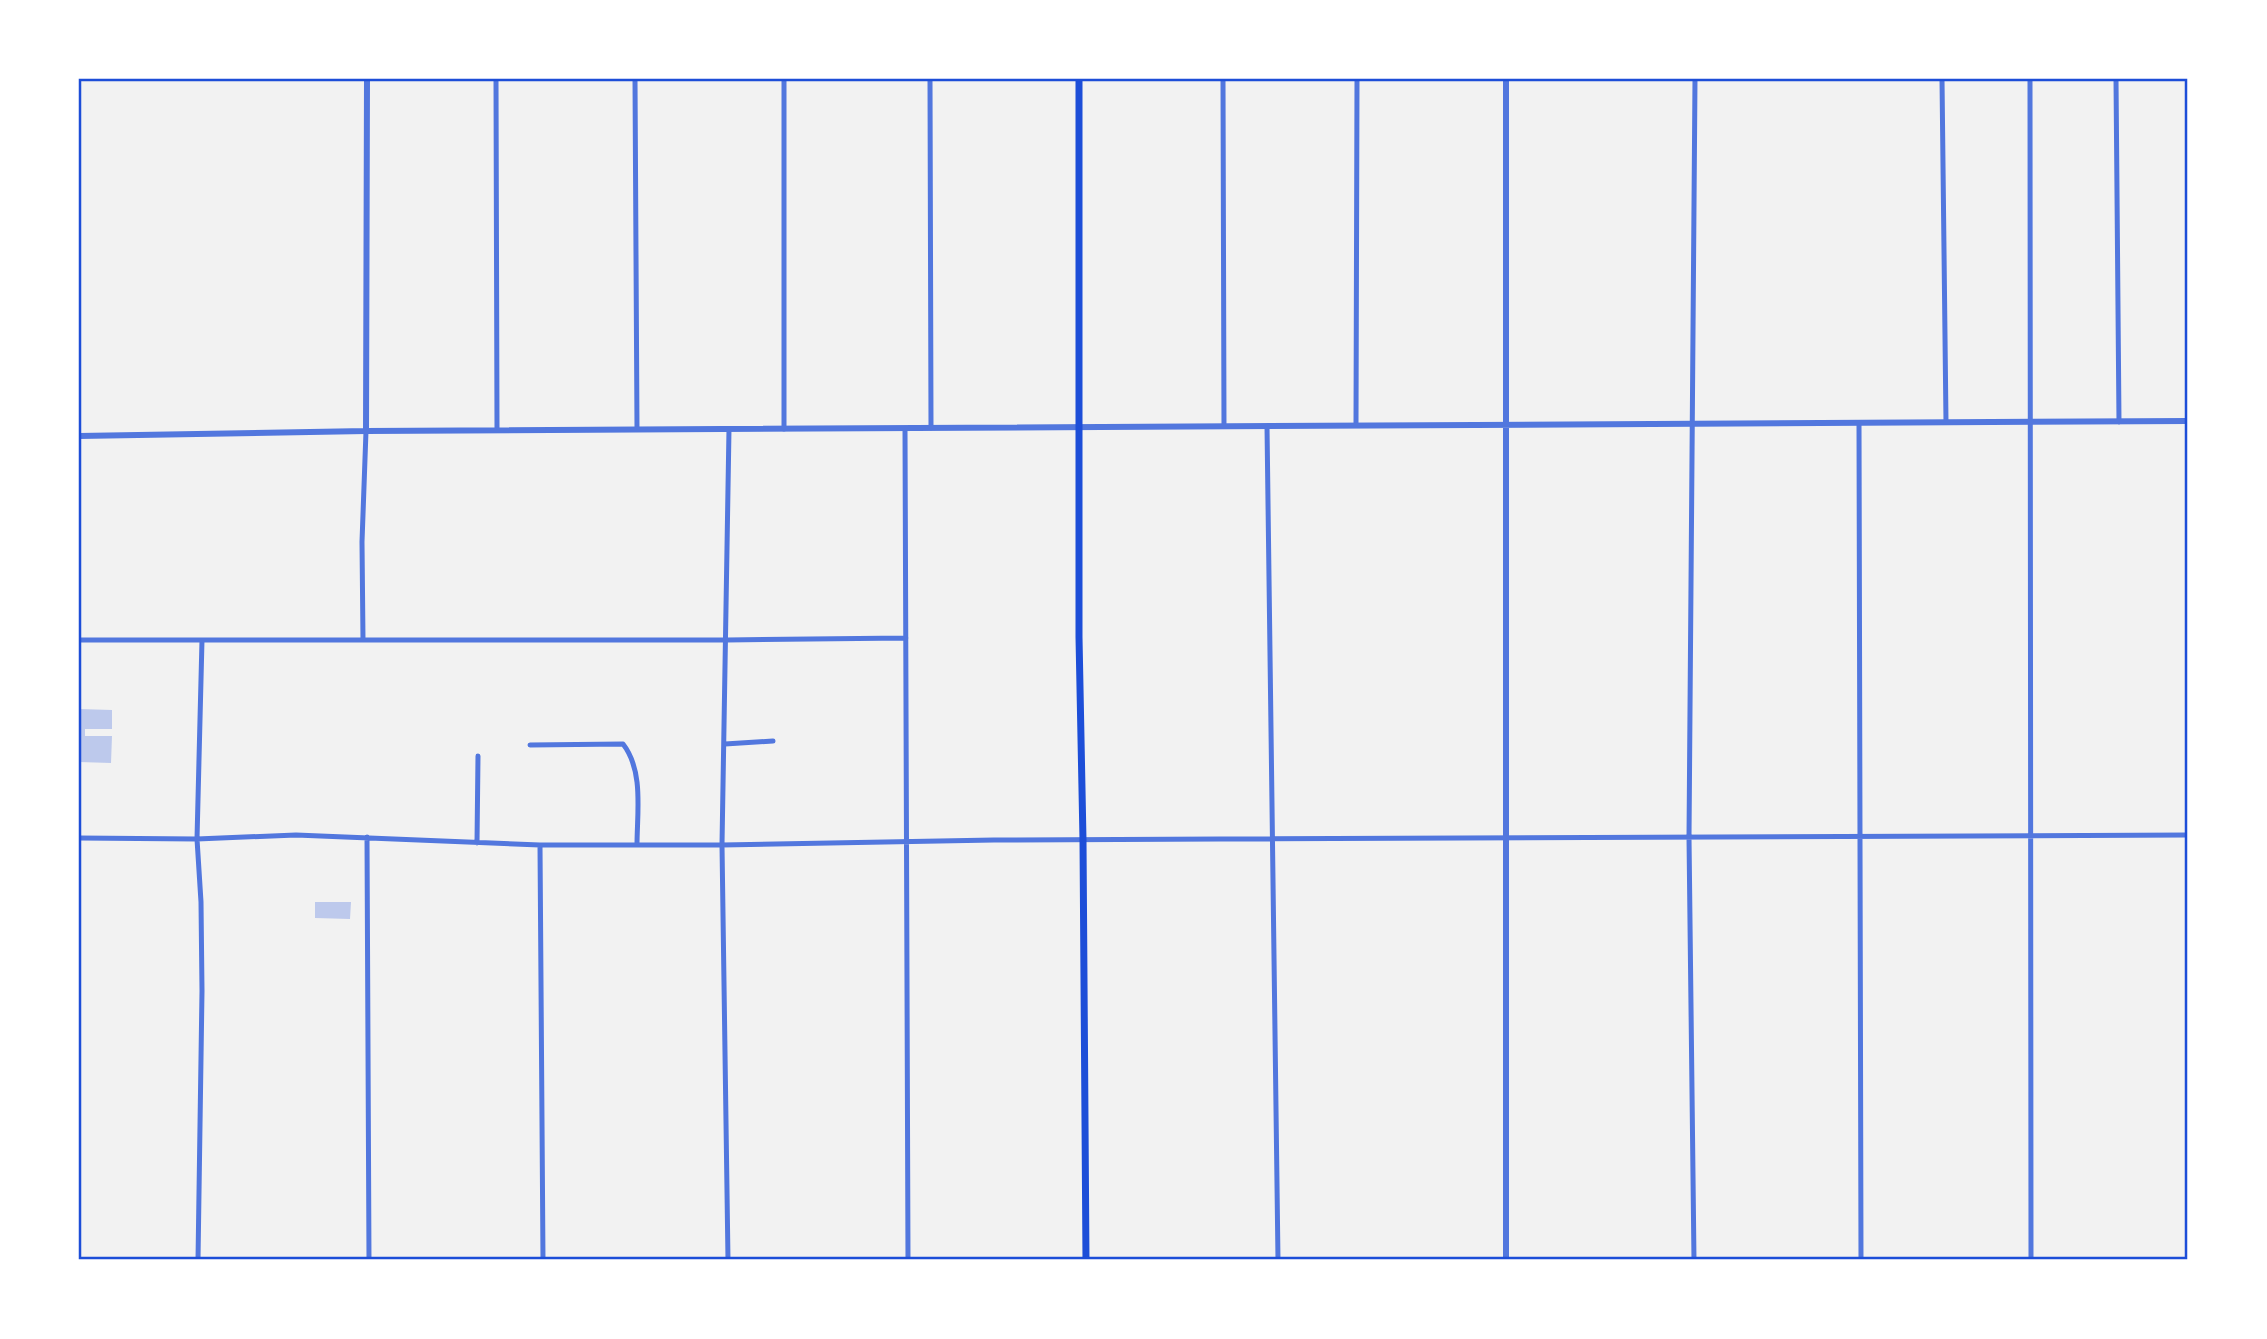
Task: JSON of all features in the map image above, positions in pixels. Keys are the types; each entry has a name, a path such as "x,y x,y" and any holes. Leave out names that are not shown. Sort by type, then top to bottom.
{"main road":[{"path":"1079,79 1079,637 1086,1260"}],"street":[{"path":"363,640 367,79"},
{"path":"496,79 498,430"},
{"path":"635,79 637,429"},
{"path":"784,79 784,429"},
{"path":"930,79 931,428"},
{"path":"1223,79 1223,426"},
{"path":"1356,425 1357,79"},
{"path":"1506,79 1506,1260"},
{"path":"1694,1260 1689,837 1695,79"},
{"path":"1942,79 1946,422"},
{"path":"2031,79 2031,1260"},
{"path":"2116,79 2119,422"},
{"path":"79,436 366,430 2188,421"},
{"path":"1859,423 1861,1260"},
{"path":"1266,426 1278,1260"},
{"path":"727,1260 722,845 729,429"},
{"path":"905,429 908,1260"},
{"path":"79,640 906,638"},
{"path":"198,1260 202,979 197,839 202,640"},
{"path":"725,744 773,741"},
{"path":"530,745 622,744 633,760 637,784 637,845"},
{"path":"477,843 478,756"},
{"path":"79,838 197,839 296,835 540,845 722,845 1083,840 2188,835"},
{"path":"367,837 369,1260"},
{"path":"540,845 543,1260"}],"building":[{"path":"79,709 112,710 112,729 85,729 85,736 112,736 111,763 79,762"},
{"path":"315,902 351,902 350,919 315,918"}]}
